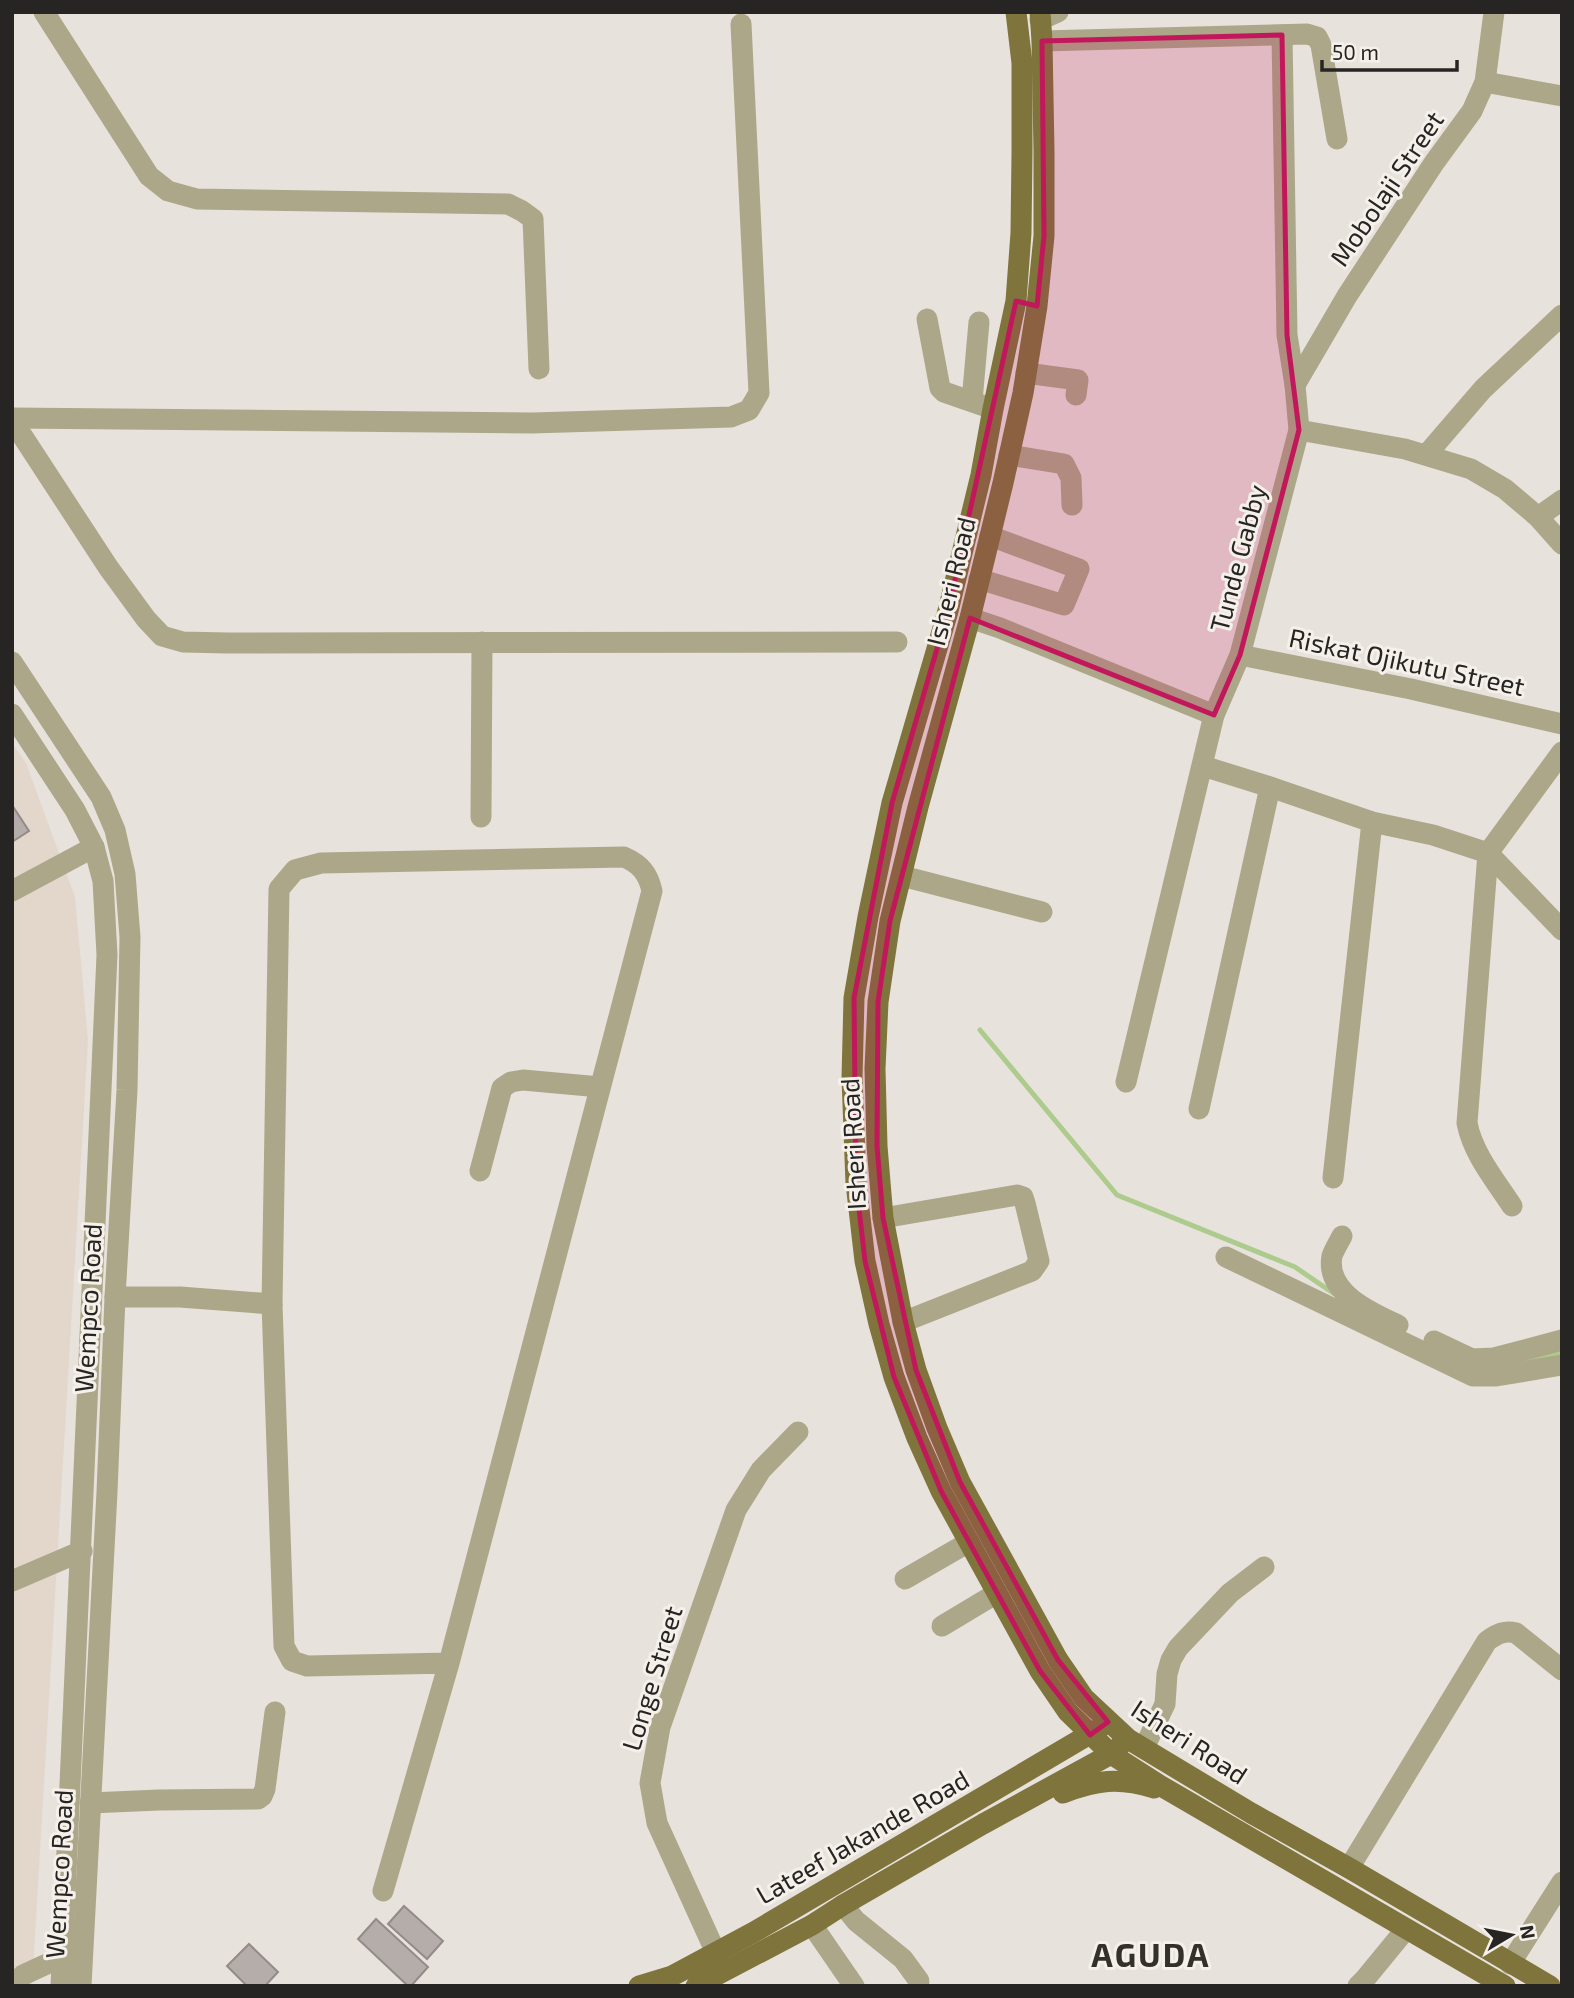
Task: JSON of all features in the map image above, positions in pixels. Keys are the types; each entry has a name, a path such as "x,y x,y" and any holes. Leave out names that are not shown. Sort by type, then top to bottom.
{"main road":[{"name":"Isheri Road","path":"1016,12 1022,63 1021,233 1016,301 981,475 951,598 892,803 854,998 852,1077 856,1183 865,1261 879,1324 894,1377 941,1491 1040,1671 1068,1712 1111,1754 1505,1986"},
{"name":"Isheri Road","path":"1045,21 1044,236 1037,306 1026,373 970,618 890,921 878,1002 875,1069 877,1146 883,1218 903,1322 916,1370 960,1482 1058,1660 1084,1698 1136,1744 1550,1986"},
{"path":"1016,301 1037,306"},
{"name":"Lateef Jakande Road","path":"639,1986 672,1976 716,1953 1108,1722"},
{"name":"Lateef Jakande Road","path":"696,1986 812,1925 983,1824 1111,1754 1136,1744"},
{"path":"983,1824 1086,1783 1111,1780 1142,1785 1181,1797"}],"street":[{"path":"44,12 149,176 168,191 197,199 509,204 522,211 533,219 539,369"},
{"name":"Mobolaji Street","path":"1295,385 1347,296 1434,163 1472,111 1485,82 1494,12"},
{"path":"1045,21 1282,35 1307,34 1317,37 1321,45 1338,139"},
{"path":"12,419 532,423 731,417 749,410 759,393 741,24"},
{"name":"Tunde Gabby","path":"1126,1082 1213,715 1240,654 1299,430 1287,335 1282,35"},
{"path":"1485,82 1562,96"},
{"path":"1427,454 1483,389 1562,315"},
{"path":"927,319 940,388 944,392 993,409"},
{"path":"972,401 979,322"},
{"path":"1026,373 1078,380 1076,395"},
{"path":"12,419 108,567 146,619 162,636 183,642 897,642"},
{"path":"1299,430 1405,449 1471,469 1505,489 1538,517 1562,544"},
{"path":"1009,455 1064,464 1071,478 1072,505"},
{"path":"1538,517 1562,500"},
{"path":"979,579 1064,605 1079,569 990,536"},
{"path":"970,618 1213,715"},
{"path":"481,817 482,642"},
{"name":"Riskat Ojikutu Street","path":"1240,654 1411,689 1562,724"},
{"name":"Wempco Road","path":"12,662 101,797 115,830 125,874 130,937 127,1090 114,1297 107,1492 81,1986"},
{"name":"Wempco Road","path":"12,714 75,810 94,847 103,881 107,955 61,1986"},
{"path":"1512,1206 1476,1152 1467,1123 1488,853 1562,752"},
{"path":"1203,766 1372,822 1433,835 1488,853 1561,927"},
{"path":"1199,1110 1270,787"},
{"path":"1333,1178 1372,822"},
{"path":"12,891 94,847"},
{"path":"383,1891 449,1663 652,891 650,879 638,863 624,857 321,863 295,870 279,889 272,1304 284,1646 292,1661 307,1666 449,1663"},
{"path":"902,876 1042,912"},
{"path":"480,1171 502,1088 511,1082 523,1080 600,1087"},
{"path":"102,1090 127,1090"},
{"path":"883,1218 1017,1195 1023,1197 1025,1203 1039,1261 1032,1271 903,1322"},
{"path":"1342,1236 1332,1257 1339,1287 1351,1298 1385,1319 1472,1359 1494,1358 1561,1341"},
{"path":"1226,1256 1473,1376 1496,1376 1562,1365"},
{"path":"114,1297 180,1297 272,1304"},
{"name":"Longe Street","path":"716,1953 657,1823 650,1783 660,1727 736,1510 761,1470 798,1432"},
{"path":"905,1579 969,1542"},
{"path":"12,1581 82,1551"},
{"path":"1136,1744 1165,1704 1167,1674 1178,1648 1230,1593 1264,1567"},
{"path":"942,1626 997,1592"},
{"path":"1349,1868 1487,1641 1507,1631 1516,1633 1562,1670"},
{"path":"90,1803 258,1799 262,1797 265,1789 275,1712"},
{"path":"1510,1964 1562,1882"},
{"path":"843,1905 856,1921 902,1959 919,1981"},
{"path":"812,1925 854,1986"},
{"path":"1358,1986 1406,1929"},
{"path":"13,1986 23,1975 62,1957"}],"highlighted area":[{"path":"1282,35 1287,335 1299,430 1240,655 1214,715 970,618 890,921 878,1002 877,1146 883,1218 916,1370 960,1482 1058,1660 1108,1722 1090,1735 1040,1671 941,1491 894,1377 865,1261 856,1183 854,998 892,803 948,611 1016,301 1037,306 1044,236 1042,41"}],"shaded area":[{"path":"12,743 26,763 75,897 88,1040 32,1986 12,1986"}],"building":[{"path":"12,805 29,831 12,842"},
{"path":"404,1906 443,1941 427,1959 388,1924"},
{"path":"376,1919 428,1967 411,1986 358,1939"},
{"path":"249,1944 278,1972 265,1986 247,1986 227,1966"}],"waterway":[{"path":"980,1030 1117,1195 1295,1267 1333,1293"},
{"path":"1526,1361 1562,1352"}],"district":[{"name":"AGUDA","path":"1151,1954"}]}
